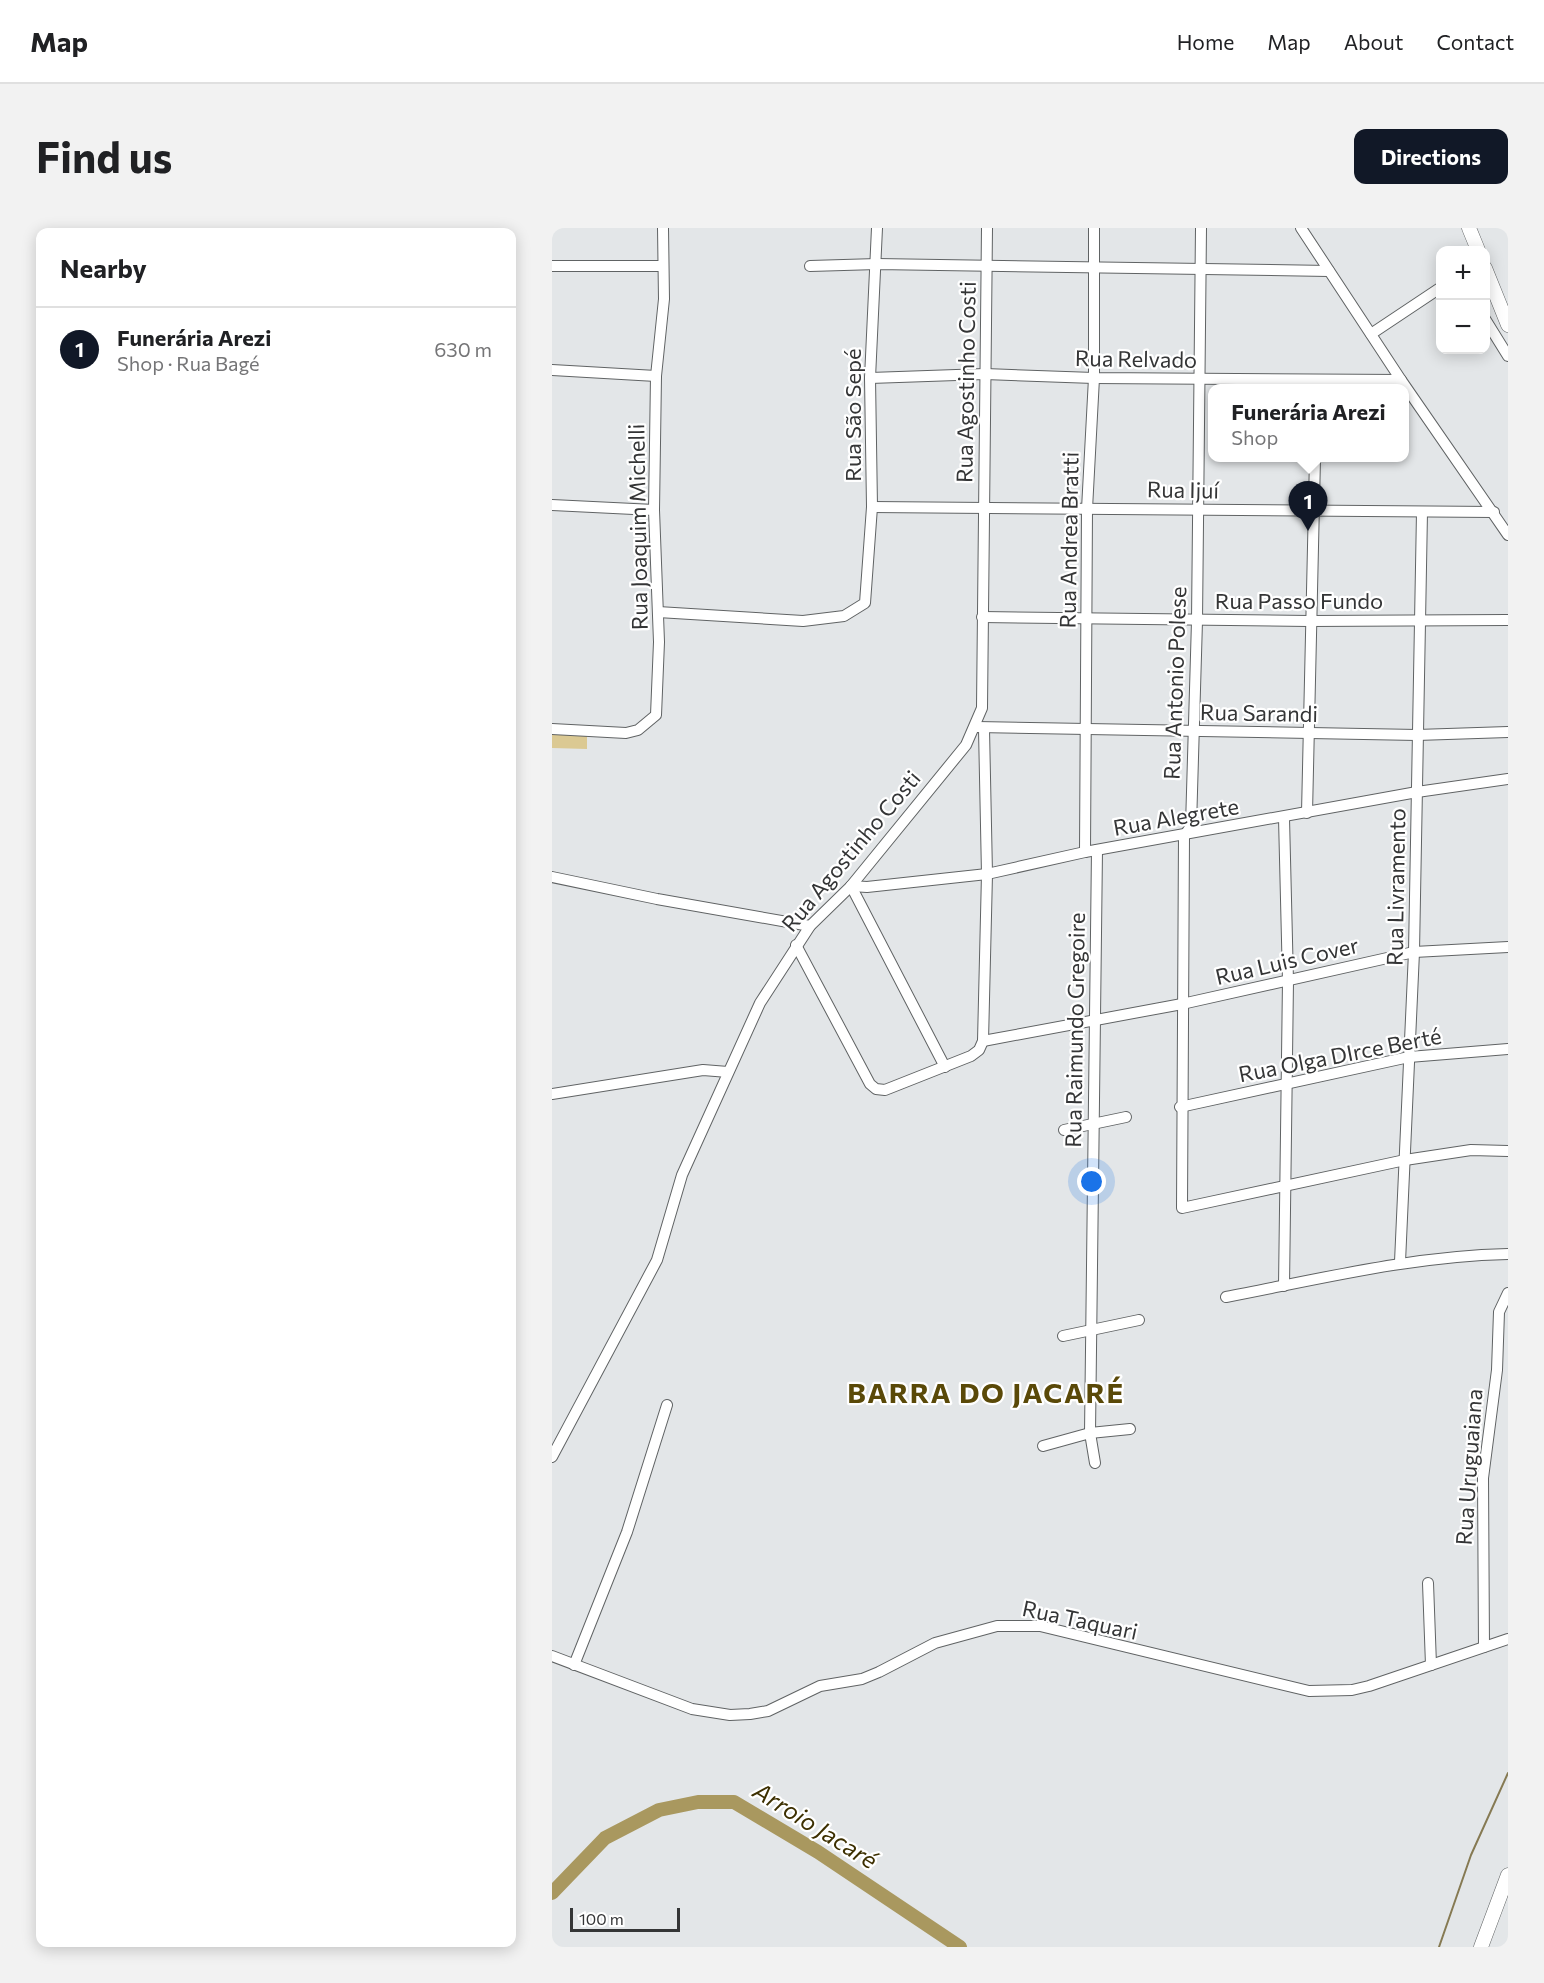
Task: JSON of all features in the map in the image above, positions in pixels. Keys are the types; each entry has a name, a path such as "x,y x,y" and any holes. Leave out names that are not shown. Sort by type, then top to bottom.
{"main road":[{"path":"1469,228 1476,246"},
{"path":"1490,280 1505,318"},
{"path":"1481,1947 1508,1875"}],"street":[{"name":"Rua Joaquim Michelli","path":"552,729 626,733 638,730 656,715 658,612 654,510 656,376 664,299 663,228"},
{"name":"Rua São Sepé","path":"658,612 803,621 844,616 866,603 872,507 870,378 877,228"},
{"name":"Rua Agostinho Costi","path":"552,1457 657,1260 682,1175 760,1003 810,926 851,886 979,728 982,708 987,228"},
{"name":"Rua Andrea Bratti","path":"1085,852 1087,509 1094,378 1096,268 1094,228"},
{"name":"Rua Antonio Polese","path":"1201,228 1197,621 1191,826 1184,836 1180,1107 1182,1208 1284,1184"},
{"path":"1301,228 1404,384"},
{"path":"810,266 877,264 1329,272"},
{"path":"552,266 662,266"},
{"path":"1371,334 1436,291"},
{"path":"1490,319 1505,318"},
{"path":"1490,326 1508,356"},
{"path":"552,370 656,376"},
{"name":"Rua Relvado","path":"870,378 985,374 1293,384"},
{"name":"Rua Relvado","path":"1333,384 1401,380"},
{"path":"1409,391 1508,535"},
{"path":"1307,813 1307,733 1315,462"},
{"path":"552,505 654,510"},
{"name":"Rua Ijuí","path":"872,507 984,510 1494,512"},
{"name":"Rua Livramento","path":"1400,1262 1414,952 1422,512"},
{"name":"Rua Passo Fundo","path":"982,617 1197,621 1508,620"},
{"path":"796,945 870,1084 876,1089 885,1090 971,1056 979,1050 983,1041 987,874 979,728"},
{"name":"Rua Sarandi","path":"979,728 1417,735 1508,732"},
{"name":"Rua Alegrete","path":"851,886 867,887 987,874 1085,852 1284,818 1417,792 1508,779"},
{"path":"1284,818 1288,981 1284,1286"},
{"name":"Rua Raimundo Gregoire","path":"1095,1462 1090,1432 1097,850"},
{"path":"552,877 657,899 810,926"},
{"path":"851,886 945,1067"},
{"name":"Rua Luis Cover","path":"983,1041 1182,1004 1414,952 1508,947"},
{"name":"Rua Olga DIrce Berté","path":"1180,1107 1409,1057 1508,1049"},
{"path":"552,1094 703,1070 728,1072"},
{"path":"1064,1130 1126,1117"},
{"path":"1284,1184 1405,1160 1471,1150 1508,1151"},
{"path":"1226,1297 1400,1262 1461,1255 1508,1254"},
{"name":"Rua Uruguaiana","path":"1484,1647 1484,1478 1497,1370 1499,1312 1508,1293"},
{"path":"1063,1336 1139,1320"},
{"path":"574,1665 627,1532 667,1405"},
{"path":"1043,1446 1090,1432 1130,1429"},
{"path":"1428,1583 1431,1665"},
{"name":"Rua Taquari","path":"552,1656 692,1708 730,1715 768,1711 809,1689 862,1679 935,1643 997,1626 1040,1626 1309,1691 1352,1690 1508,1639"}],"shaded area":[{"path":"552,733 587,734 587,749 552,748"}],"waterway":[{"path":"1439,1947 1471,1855 1508,1773"},
{"name":"Arroio Jacaré","path":"552,1893 605,1838 659,1810 698,1802 734,1802 818,1852 960,1947"}],"place":[{"name":"Funerária Arezi","path":"1308,531"}],"district":[{"name":"BARRA DO JACARÉ","path":"986,1393"}]}
